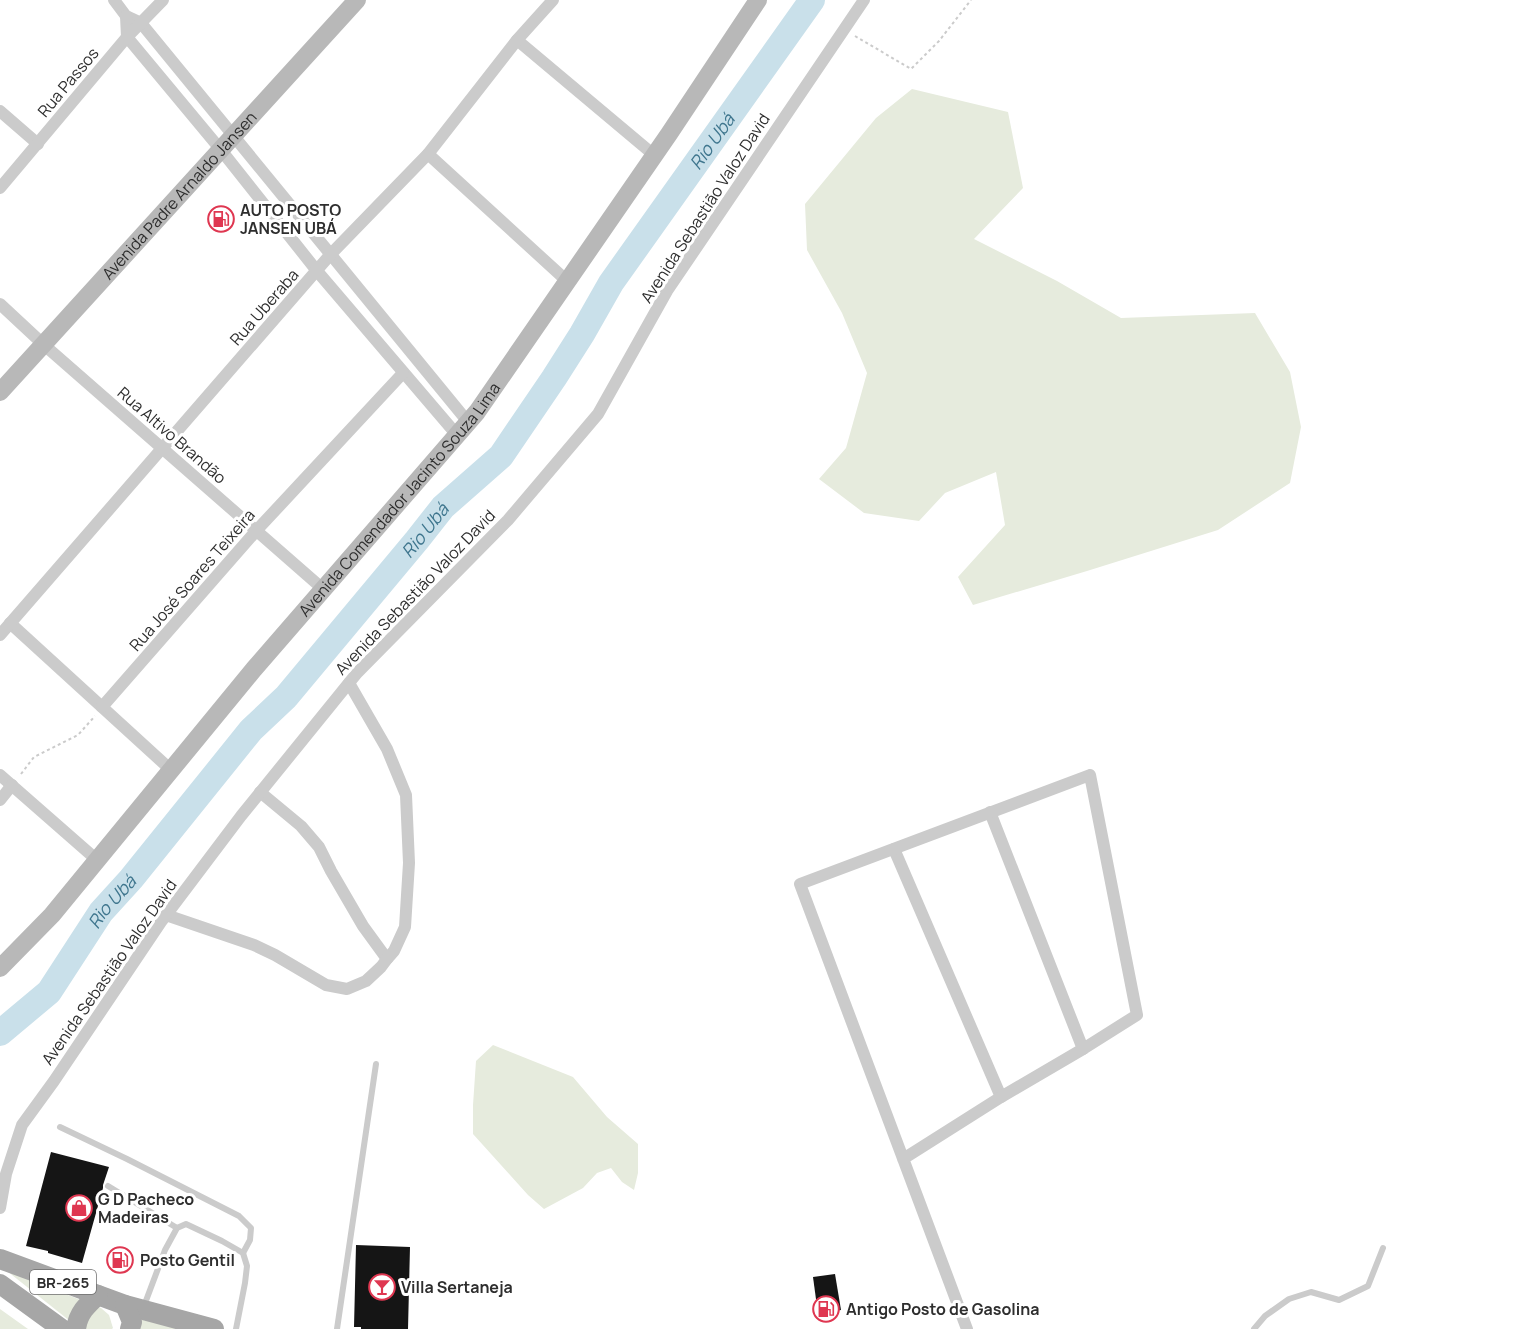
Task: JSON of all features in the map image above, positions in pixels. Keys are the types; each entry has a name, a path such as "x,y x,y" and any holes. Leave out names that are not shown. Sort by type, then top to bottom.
{"main road":[{"name":"BR-265","path":"0,1259 134,1307"},
{"name":"BR-265","path":"0,1284 62,1329"},
{"path":"76,1329 84,1307 98,1295"},
{"path":"130,1329 134,1307 214,1329"}],"street":[{"path":"114,0 126,16 141,23 330,255 462,428"},
{"name":"Rua Passos","path":"0,188 127,37 163,0"},
{"name":"Avenida Padre Arnaldo Jansen","path":"0,392 357,0"},
{"name":"Rua Uberaba","path":"0,636 330,255 428,154 517,40 553,0"},
{"name":"Avenida Comendador Jacinto Souza Lima","path":"0,968 52,915 254,669 477,412 758,0"},
{"name":"Avenida Sebastião Valoz David","path":"0,1208 6,1174 22,1125 166,915 260,792 357,673 508,520 598,414 667,291 864,0"},
{"path":"126,16 127,37 317,271 404,373 462,428"},
{"path":"517,40 654,155"},
{"path":"0,111 38,144"},
{"path":"428,154 567,281"},
{"name":"Rua Altivo Brandão","path":"0,304 323,589"},
{"name":"Rua José Soares Teixeira","path":"102,707 256,531 404,373"},
{"path":"10,623 171,770"},
{"path":"166,915 254,945 326,985 347,988 366,981 394,951 405,927 409,863 406,795 387,749 349,683"},
{"path":"0,775 97,860"},
{"path":"903,1159 1137,1015 1090,775 800,884 903,1159 967,1329"},
{"path":"0,800 12,785"},
{"path":"260,792 301,826 319,847 363,926 387,959"},
{"path":"990,812 1083,1049"},
{"path":"894,849 1001,1097"}],"lane":[{"path":"337,1329 376,1064"},
{"path":"60,1127 239,1216 251,1228 250,1240 243,1253"},
{"path":"108,1186 177,1228"},
{"path":"134,1307 177,1228 186,1224 243,1253 247,1266 236,1329"},
{"path":"1254,1329 1265,1316 1289,1299 1311,1292 1339,1300 1368,1286 1383,1248"}],"path":[{"path":"843,30 911,69 939,41 971,0"},
{"path":"12,785 34,757 78,735 102,707"}],"shaded area":[{"path":"912,89 1008,112 1023,188 974,239 1057,281 1121,318 1255,313 1290,372 1301,427 1290,483 1218,530 973,605 958,577 1005,525 996,472 945,493 919,521 864,513 819,479 846,448 867,373 842,313 807,250 805,204 876,118"},
{"path":"493,1045 573,1077 607,1117 638,1144 638,1173 634,1190 622,1182 611,1168 597,1173 583,1188 544,1209 528,1195 473,1134 476,1061"},
{"path":"7,1271 101,1308 109,1315 113,1328 80,1329"},
{"path":"0,1309 28,1329 0,1329"},
{"path":"139,1319 186,1329 138,1329"}],"building":[{"name":"G D Pacheco Madeiras","path":"51,1152 109,1167 82,1263 26,1246"},
{"name":"Villa Sertaneja","path":"356,1245 410,1247 408,1329 354,1327"},
{"path":"835,1274 841,1310 818,1314 813,1277"}],"waterway":[{"name":"Rio Ubá","path":"0,1033 49,992 101,912 131,879 251,730 286,697 443,507 501,456 582,334 611,283 812,0"}],"place":[{"name":"AUTO POSTO JANSEN UBÁ","path":"221,219"},
{"name":"G D Pacheco Madeiras","path":"79,1208"},
{"name":"Posto Gentil","path":"120,1260"},
{"name":"Villa Sertaneja","path":"382,1287"},
{"name":"Antigo Posto de Gasolina","path":"826,1309"}]}
